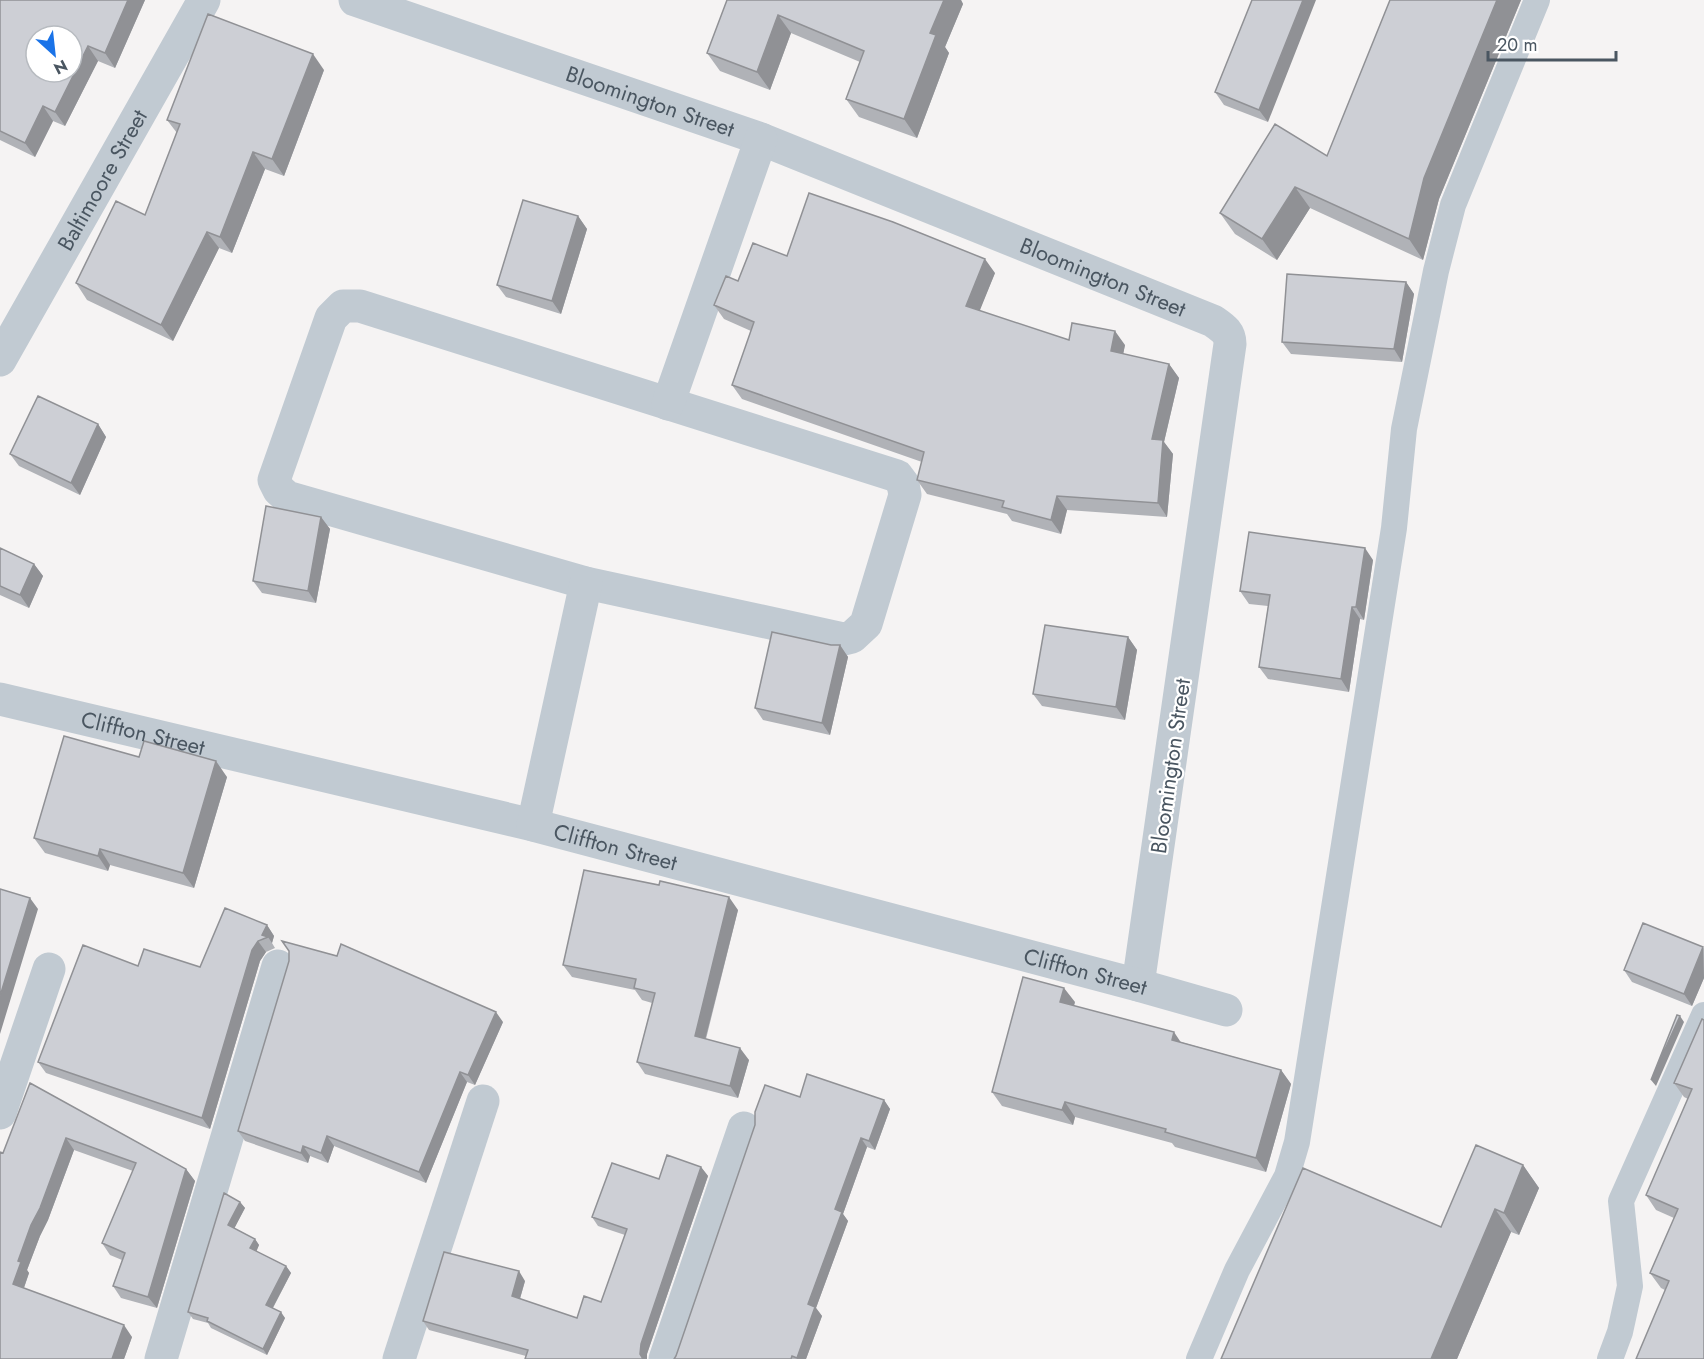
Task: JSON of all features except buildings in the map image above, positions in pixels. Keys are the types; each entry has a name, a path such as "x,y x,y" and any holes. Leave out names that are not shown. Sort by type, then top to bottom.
{"street":[{"name":"Baltimoore Street","path":"0,360 204,0"},
{"name":"Bloomington Street","path":"355,0 761,139 1213,321 1230,335 1138,984"},
{"path":"668,404 761,139"},
{"path":"343,306 360,306 897,476 903,484 905,495 867,624 852,637 844,639 586,583 287,497 279,490 274,480 331,318 343,306"},
{"path":"533,825 586,583"},
{"name":"Cliffton Street","path":"0,699 533,825 1138,984 1226,1010"},
{"path":"161,1359 278,966"},
{"path":"0,1113 49,969"},
{"path":"399,1359 483,1101"},
{"path":"665,1359 744,1128"}],"lane":[{"path":"1199,1359 1237,1270 1287,1176 1297,1142 1394,528 1404,429 1436,271 1453,205 1537,0"},
{"path":"1610,1359 1620,1332 1630,1286 1621,1201 1704,1015"}]}
